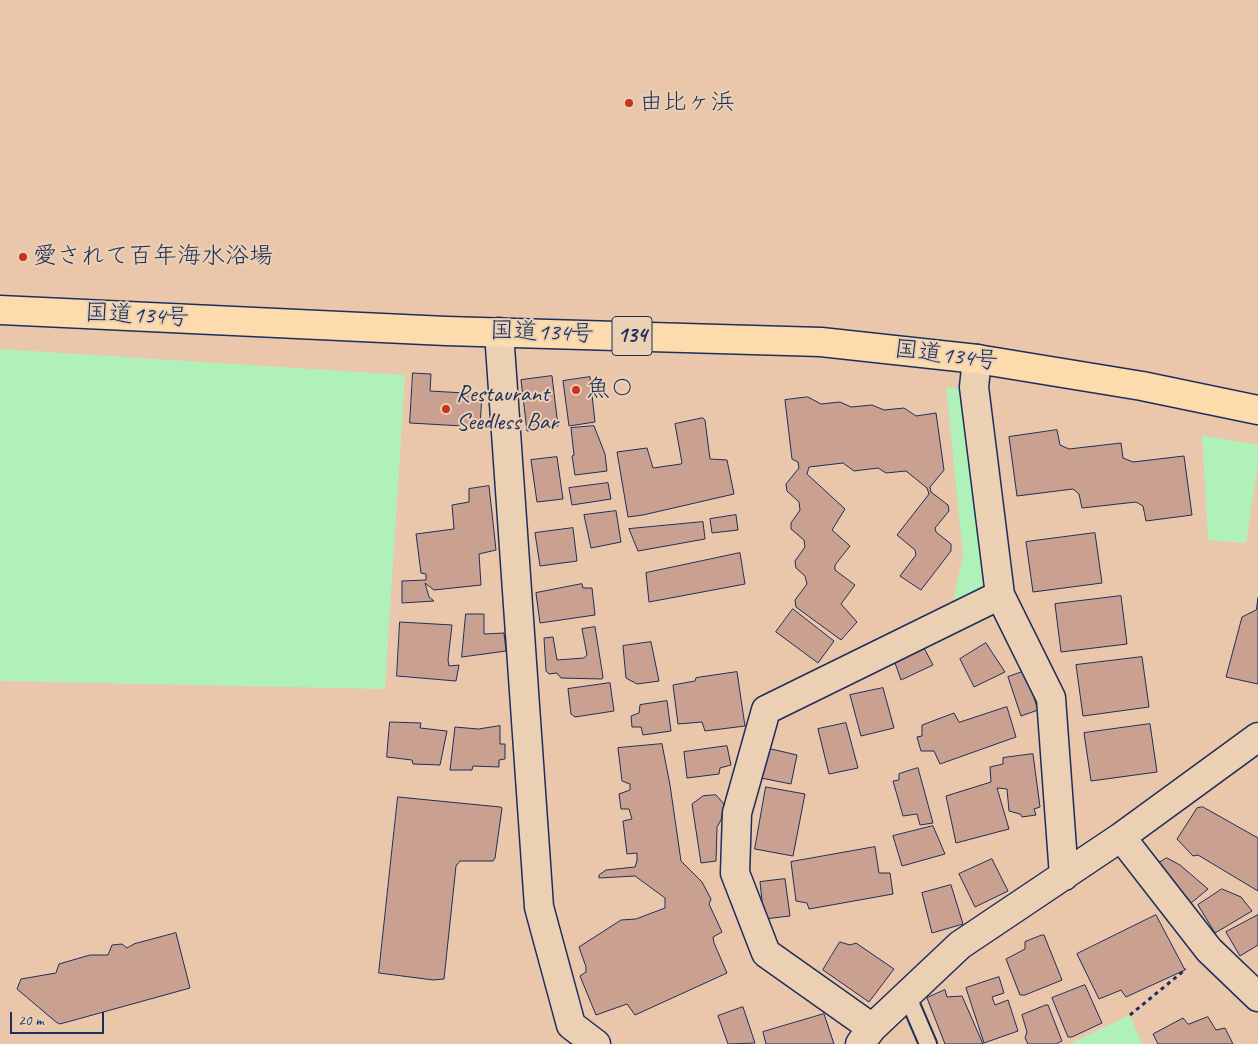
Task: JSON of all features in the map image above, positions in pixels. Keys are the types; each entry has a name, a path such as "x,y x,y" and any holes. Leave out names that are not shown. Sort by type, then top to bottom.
{"highway":[{"name":"国道134号","path":"0,310 436,330 821,342 977,359 1142,386 1258,410"}],"street":[{"path":"500,332 539,907 570,1025 596,1044"},
{"path":"977,359 974,387 1000,595 1051,698 1064,876"},
{"path":"1000,595 766,710 736,813 735,872 766,952 866,1036 960,945 1121,837 1258,738"},
{"path":"1121,837 1209,950 1258,997"}],"lane":[{"path":"907,995 928,1044"}],"path":[{"path":"1130,1015 1209,950"}],"green space":[{"path":"0,349 405,375 385,689 0,681"},
{"path":"946,387 960,389 988,595 951,611 963,555"},
{"path":"1202,435 1258,445 1258,463 1246,543 1208,540"},
{"path":"1130,1015 1142,1044 1069,1044"}],"building":[{"name":"Restaurant Seedless Bar","path":"413,373 431,374 430,391 482,394 480,427 410,423"},
{"path":"552,376 558,426 527,431 521,380"},
{"path":"590,377 595,422 569,426 563,381"},
{"path":"808,397 821,404 840,402 851,407 872,405 884,410 904,408 916,416 936,413 944,470 930,487 931,492 948,505 949,511 935,528 936,532 951,544 951,551 921,590 900,576 916,555 915,550 897,535 929,494 927,488 906,471 886,473 878,468 854,471 843,463 809,467 807,474 845,509 832,530 850,546 835,565 835,570 855,585 841,604 857,622 841,640 796,607 795,600 807,584 805,576 796,568 795,561 805,547 804,540 791,529 791,523 800,510 799,502 787,491 786,484 799,468 798,462 792,459 785,400"},
{"path":"703,418 705,420 710,459 727,460 734,494 628,517 617,452 647,448 653,468 681,464 675,424"},
{"path":"594,426 605,454 607,471 575,475 571,428"},
{"path":"1057,430 1060,445 1069,449 1121,443 1123,458 1133,462 1184,456 1192,515 1146,521 1143,506 1136,502 1082,508 1079,494 1073,489 1017,496 1009,437"},
{"path":"557,457 563,499 537,502 531,460"},
{"path":"608,483 611,499 572,505 569,488"},
{"path":"489,486 496,550 479,554 481,585 434,590 425,583 429,597 434,601 402,603 402,581 426,580 426,574 421,573 416,534 454,529 452,505 469,502 469,489"},
{"path":"616,511 621,542 591,548 584,515"},
{"path":"736,515 738,530 712,533 710,519"},
{"path":"703,522 705,539 638,551 629,529"},
{"path":"573,528 577,561 540,566 535,533"},
{"path":"1095,533 1102,583 1033,592 1026,542"},
{"path":"740,553 745,584 649,602 646,573"},
{"path":"582,584 583,588 592,588 595,615 540,623 536,593"},
{"path":"1121,596 1127,644 1061,652 1055,604"},
{"path":"1258,598 1258,684 1226,677 1242,617 1256,610"},
{"path":"793,609 834,641 818,663 776,632"},
{"path":"466,614 484,614 484,634 504,633 506,651 462,657"},
{"path":"400,622 452,625 448,660 449,666 459,665 456,681 397,676"},
{"path":"595,627 602,679 561,678 557,673 549,674 546,671 544,638 553,637 557,660 584,658 587,655 582,629"},
{"path":"651,642 659,681 637,684 626,678 623,646"},
{"path":"986,643 1005,672 974,687 960,659"},
{"path":"922,644 933,665 901,680 894,660"},
{"path":"1142,657 1149,707 1083,716 1076,665"},
{"path":"1025,671 1038,710 1021,716 1008,677"},
{"path":"737,672 745,726 705,731 702,722 678,724 673,685 695,681 696,678"},
{"path":"610,683 614,711 575,717 571,714 568,689"},
{"path":"883,688 894,728 861,736 850,695"},
{"path":"667,701 671,731 643,735 641,727 632,727 631,716 639,713 640,705"},
{"path":"1007,707 1016,737 940,764 934,751 921,751 917,737 922,736 922,725 954,713 959,722"},
{"path":"390,722 421,723 420,728 447,731 440,765 413,764 412,760 387,757"},
{"path":"846,723 858,768 829,774 818,729"},
{"path":"1150,724 1157,772 1091,781 1084,733"},
{"path":"500,726 500,744 505,744 505,759 499,760 499,767 473,766 472,770 450,770 455,727 478,729"},
{"path":"662,744 681,861 702,882 711,899 709,904 722,932 713,937 714,943 727,973 635,1015 627,1004 596,1015 580,976 586,972 586,967 579,947 621,920 636,919 665,908 665,898 635,876 599,878 599,875 606,870 635,867 637,861 637,853 627,854 623,821 632,819 629,809 621,809 619,794 630,790 630,784 622,781 618,748"},
{"path":"727,746 731,765 720,768 719,774 687,778 684,752"},
{"path":"767,748 797,755 791,784 761,778"},
{"path":"1033,754 1040,807 1034,809 1036,815 1022,817 1020,814 1009,811 1007,789 997,788 1009,829 956,843 946,796 991,782 990,767 1003,764 1003,758"},
{"path":"918,768 933,823 920,825 917,814 903,816 893,781 899,780 899,774"},
{"path":"766,787 805,794 793,856 755,849"},
{"path":"716,795 724,804 721,820 717,827 716,861 701,863 692,804 703,796"},
{"path":"398,797 502,808 493,861 460,861 456,866 444,979 433,980 379,973"},
{"path":"1203,807 1258,838 1258,891 1198,855 1193,856 1177,839 1197,808"},
{"path":"933,826 945,854 902,866 893,836"},
{"path":"875,847 879,873 890,873 893,894 809,909 807,903 796,901 791,862"},
{"path":"1167,858 1180,865 1208,889 1191,903 1157,864"},
{"path":"992,859 1008,891 975,907 959,874"},
{"path":"785,879 790,916 764,919 760,882"},
{"path":"951,885 963,924 932,933 922,893"},
{"path":"1222,889 1241,897 1252,911 1215,933 1198,905"},
{"path":"1156,915 1185,970 1126,997 1121,990 1099,999 1077,954"},
{"path":"1258,915 1258,945 1240,956 1226,932"},
{"path":"176,933 190,988 60,1024 17,989 21,979 56,973 59,964 90,955 108,955 112,945 122,944 127,948 134,944"},
{"path":"1044,935 1062,980 1025,995 1020,995 1006,959 1025,949 1025,942"},
{"path":"840,942 850,945 856,943 894,969 869,1002 823,970"},
{"path":"999,977 1004,993 992,997 995,1005 1008,1000 1018,1031 984,1043 966,988"},
{"path":"1085,985 1102,1023 1072,1037 1068,1037 1052,998"},
{"path":"945,990 947,997 962,996 983,1044 945,1044 927,998"},
{"path":"1048,1005 1062,1041 1056,1044 1028,1044 1025,1038 1027,1032 1022,1015"},
{"path":"743,1007 755,1043 728,1044 718,1016"},
{"path":"824,1014 834,1044 766,1044 763,1032"},
{"path":"1208,1017 1216,1030 1225,1028 1233,1044 1158,1044 1153,1034 1183,1018 1188,1024"}],"place":[{"name":"由比ヶ浜","path":"629,103"},
{"name":"愛されて百年海水浴場","path":"23,257"},
{"name":"魚〇","path":"576,390"},
{"name":"Restaurant Seedless Bar","path":"446,409"}]}
